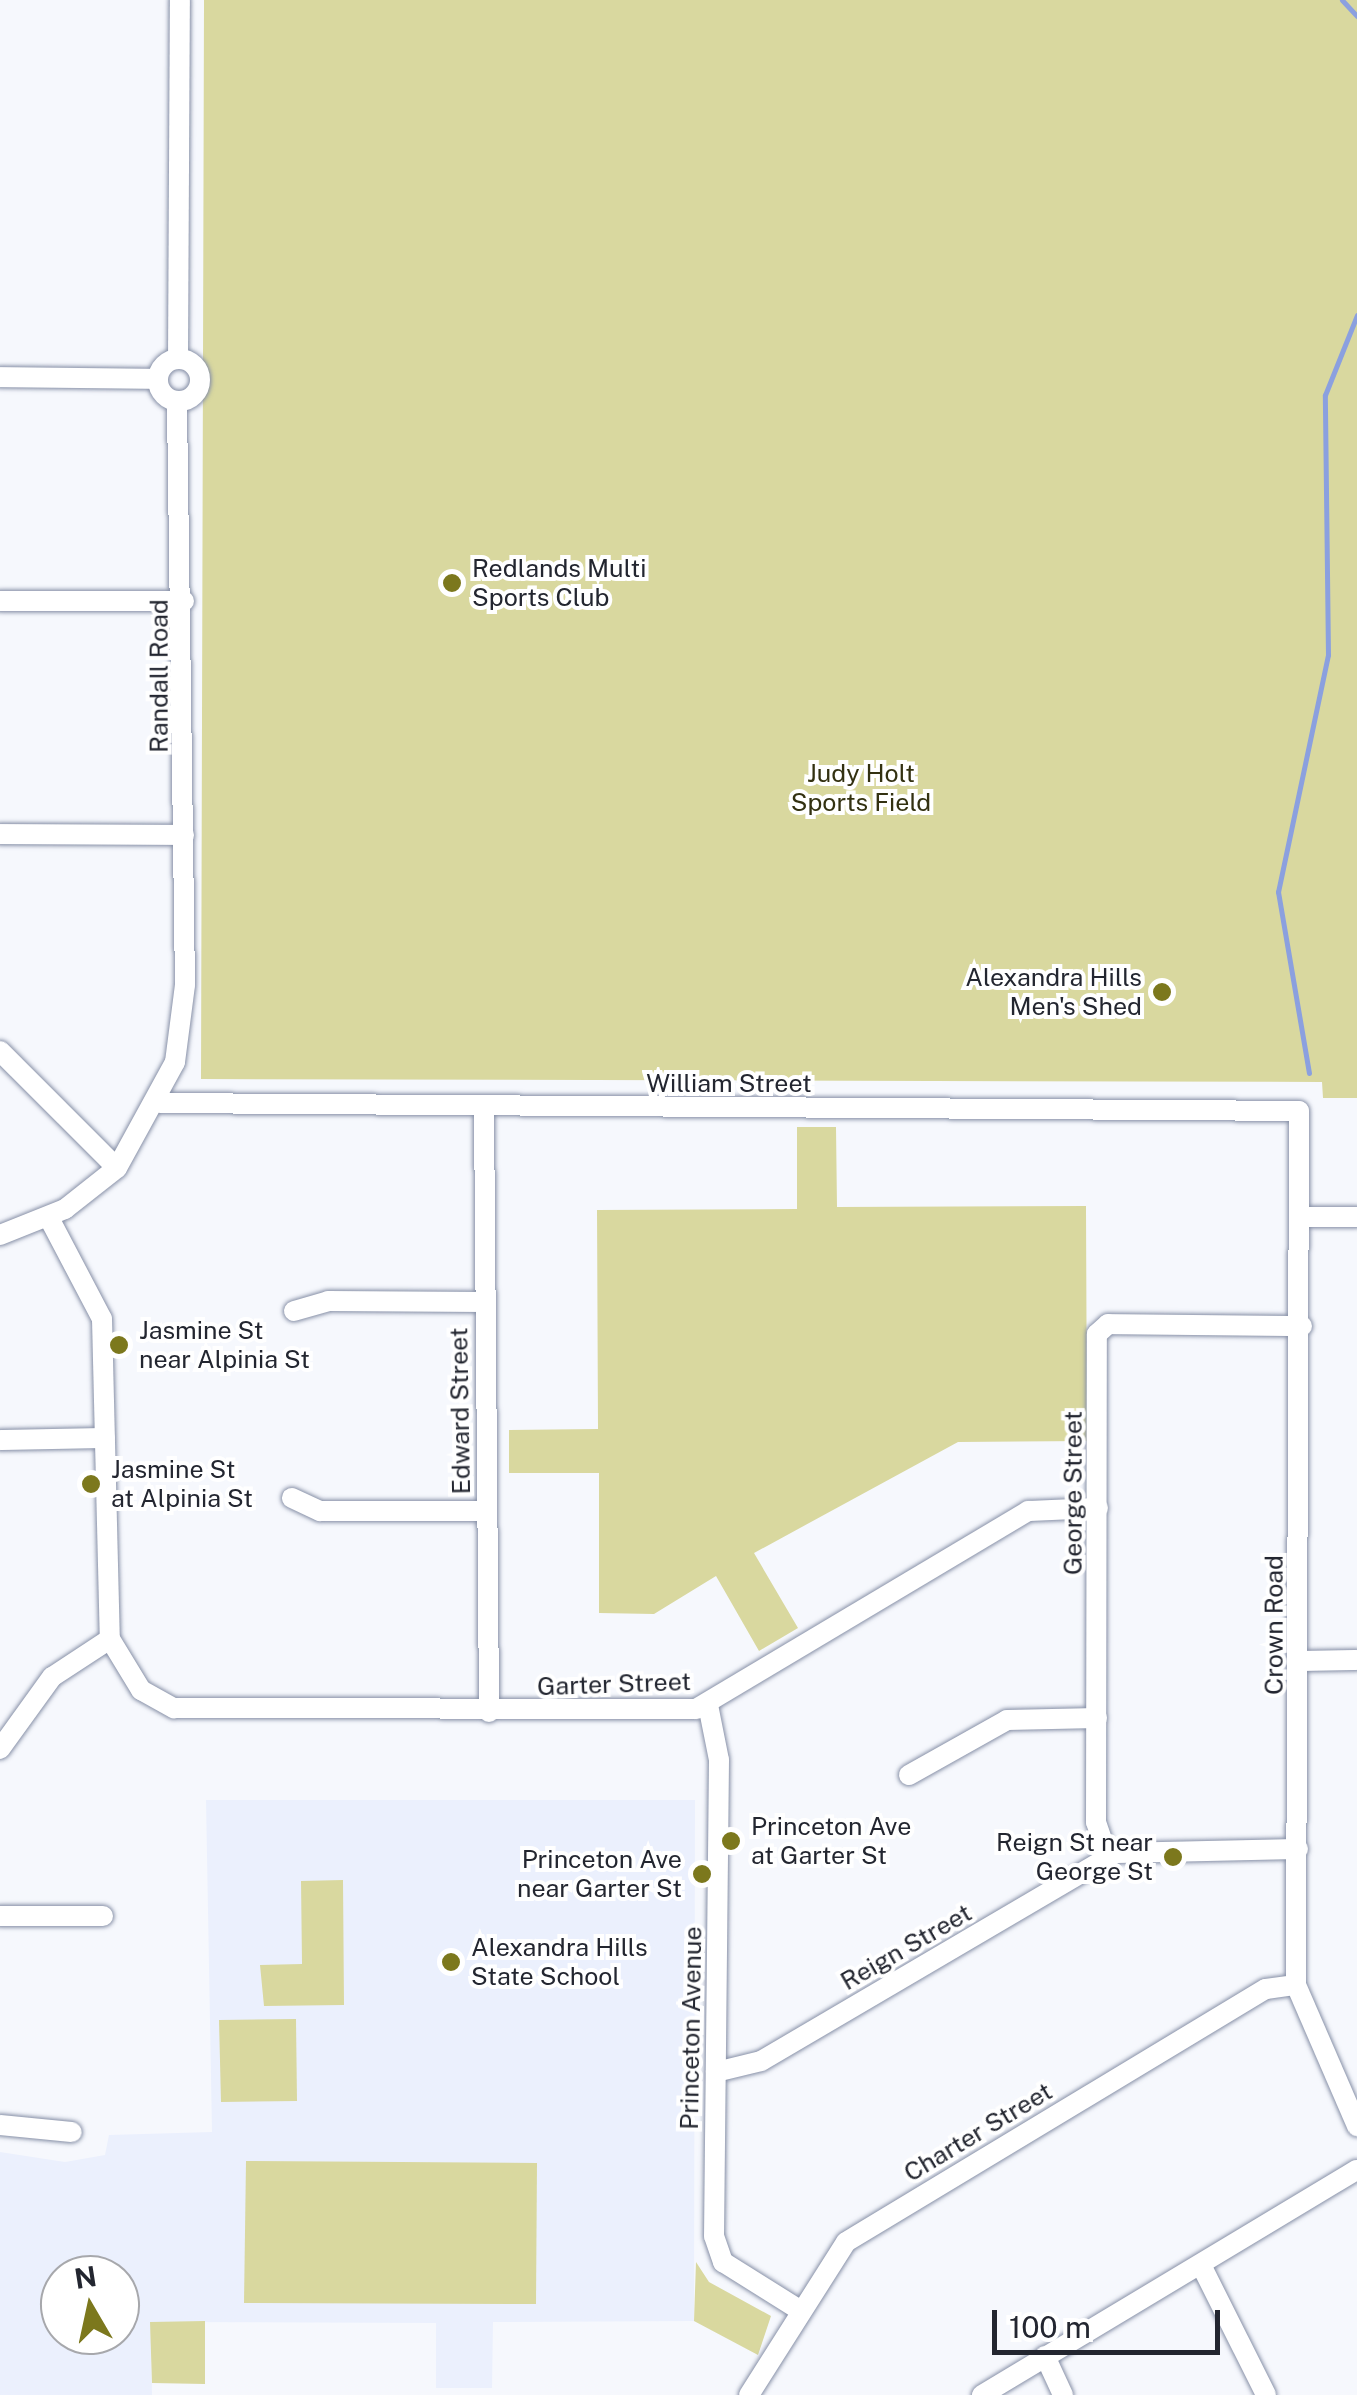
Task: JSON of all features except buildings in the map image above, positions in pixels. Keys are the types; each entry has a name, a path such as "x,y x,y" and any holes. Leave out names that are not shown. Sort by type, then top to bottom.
{"street":[{"name":"Randall Road","path":"117,1168 160,1102 182,1023 184,602 177,402 192,397 200,378 178,359 180,0"},
{"path":"0,377 158,379 178,359"},
{"path":"158,379 177,402"},
{"path":"0,600 184,602"},
{"path":"0,834 184,835"},
{"path":"0,1050 117,1168 50,1218 0,1235"},
{"name":"William Street","path":"160,1102 484,1109 1298,1111"},
{"name":"Edward Street","path":"484,1109 489,1712"},
{"name":"Crown Road","path":"1298,1111 1302,1326 1296,1985 1357,2126"},
{"path":"1302,1217 1357,1217"},
{"path":"0,1750 52,1677 110,1640 99,1306 50,1218"},
{"path":"294,1311 328,1300 484,1302"},
{"name":"George Street","path":"1108,1857 1097,1830 1097,1334 1108,1324 1302,1326"},
{"path":"0,1440 105,1438"},
{"path":"292,1498 320,1511 486,1511"},
{"name":"Garter Street","path":"110,1640 141,1690 174,1708 489,1712 708,1704 1028,1511 1098,1508"},
{"path":"1298,1661 1357,1660"},
{"name":"Princeton Avenue","path":"708,1704 718,1743 717,2251 798,2309"},
{"path":"909,1775 1007,1720 1097,1718"},
{"name":"Reign Street","path":"716,2072 762,2061 1108,1857 1298,1849"},
{"path":"0,1916 104,1916"},
{"name":"Charter Street","path":"749,2395 798,2309 846,2242 1266,1989 1296,1985"},
{"path":"0,2125 72,2132"},
{"path":"982,2395 1357,2170"},
{"path":"1201,2265 1266,2395"},
{"path":"1045,2356 1064,2395"}],"shaded area":[{"name":"Alexandra Hills State School","path":"206,1800 695,1800 694,2321 493,2322 492,2388 436,2388 436,2323 151,2322 152,2395 0,2395 0,2152 65,2162 105,2155 109,2135 212,2132"}],"green space":[{"name":"Judy Holt Sports Field","path":"204,0 1357,0 1357,1098 1323,1098 1322,1082 201,1079"},
{"path":"797,1127 836,1127 837,1207 1086,1206 1087,1441 958,1442 754,1553 798,1628 759,1651 716,1576 654,1614 599,1613 599,1473 509,1473 509,1430 598,1429 597,1210 797,1209"},
{"path":"343,1880 344,2005 264,2006 260,1965 302,1964 301,1881"},
{"path":"296,2019 297,2101 221,2102 219,2020"},
{"path":"246,2161 537,2163 536,2304 244,2303"},
{"path":"696,2262 709,2282 771,2316 758,2355 694,2321"},
{"path":"205,2321 205,2384 152,2383 150,2322"}],"waterway":[{"path":"1342,0 1357,16"},
{"path":"1309,1073 1278,892 1328,655 1325,395 1357,315"}],"place":[{"name":"Redlands Multi Sports Club","path":"452,583"},
{"name":"Alexandra Hills Men's Shed","path":"1162,992"},
{"name":"Jasmine St near Alpinia St","path":"119,1345"},
{"name":"Jasmine St at Alpinia St","path":"91,1484"},
{"name":"Princeton Ave at Garter St","path":"731,1841"},
{"name":"Reign St near George St","path":"1173,1857"},
{"name":"Princeton Ave near Garter St","path":"702,1874"},
{"name":"Alexandra Hills State School","path":"451,1962"}]}
